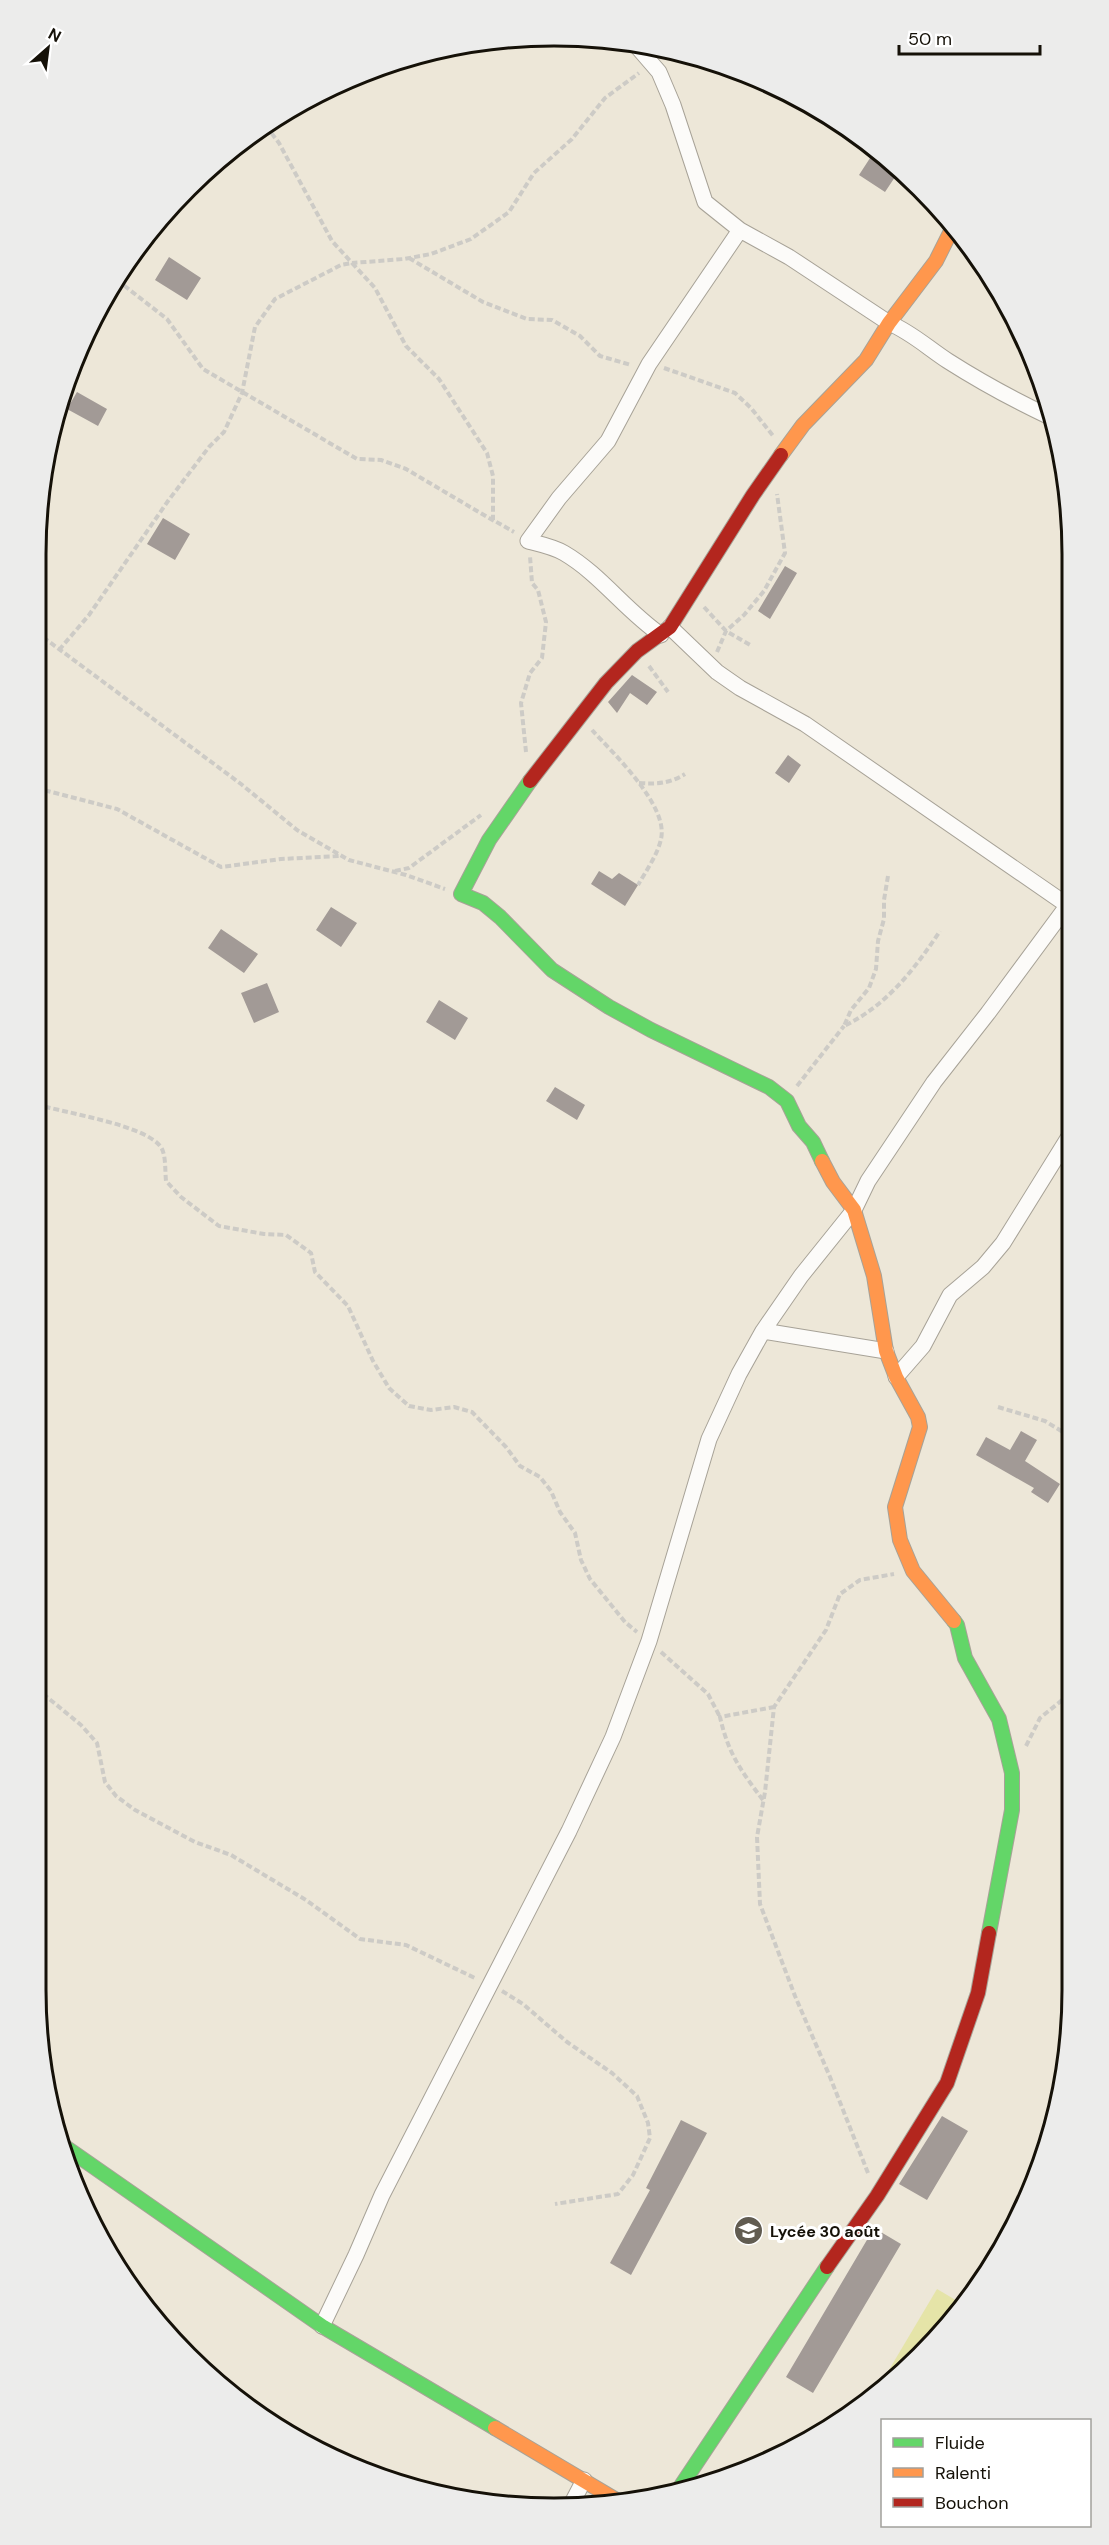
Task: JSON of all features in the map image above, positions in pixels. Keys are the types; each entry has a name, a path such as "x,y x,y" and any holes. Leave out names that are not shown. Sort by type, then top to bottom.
{"street":[{"path":"644,54 659,72 673,105 705,202 740,230 789,256 889,323 903,329 946,360 1009,398 1042,413"},
{"path":"740,230 649,364 608,441 559,498 528,541 563,552 593,576 641,621 665,631 740,688 805,724 1062,900"},
{"path":"684,2482 803,2300 877,2196 946,2083 978,1993 1012,1810 1012,1773 999,1719 965,1658 957,1625 913,1571 900,1540 896,1507 920,1427 918,1417 896,1377 886,1351 874,1276 854,1210 833,1182 813,1142 800,1126 787,1101 769,1087 609,1007 552,970 483,903 461,894 489,840 537,771 606,683 637,651 665,631 753,495 803,425 866,360 889,323 936,261 949,235"},
{"path":"322,2326 382,2195 569,1831 613,1737 649,1641 709,1439 739,1374 763,1331 801,1276 854,1210 868,1182 934,1082 1062,914"},
{"path":"896,1377 923,1346 950,1295 982,1267 1003,1243 1062,1148"},
{"path":"763,1331 886,1351"},
{"path":"72,2151 322,2326 609,2495"},
{"path":"575,2497 584,2480"}],"path":[{"path":"59,650 89,615 130,559 168,501 209,447 224,432 242,393 255,327 275,299 341,265 431,254 471,239 509,212 534,173 572,139 605,98 628,83 650,62"},
{"path":"271,133 279,143 332,241 375,288 406,346 439,379 487,453 493,476 493,520 528,541"},
{"path":"409,258 483,302 508,313 527,319 552,320 580,336 600,356 628,365 649,364 735,393 751,408 785,452"},
{"path":"124,285 167,319 203,369 357,459 381,460 406,469 443,493 528,541"},
{"path":"711,666 726,631 744,615 764,591 785,553 777,488"},
{"path":"528,541 532,583 538,590 546,622 542,658 530,674 521,703 527,754 537,771"},
{"path":"696,584 698,601 726,631 752,646"},
{"path":"46,640 241,784 297,830 341,856 461,894"},
{"path":"637,651 668,692"},
{"path":"579,717 638,783 651,800 660,819 662,838 638,885"},
{"path":"638,783 672,782 685,774"},
{"path":"46,791 117,809 221,867 281,859 341,856"},
{"path":"394,872 409,868 484,813"},
{"path":"787,1101 805,1074 844,1026 851,1010 869,988 876,969 888,876"},
{"path":"844,1026 868,1015 926,952 940,932"},
{"path":"46,1106 151,1137 163,1150 165,1181 181,1197 219,1226 286,1235 311,1253 315,1272 348,1306 373,1361 389,1388 409,1406 431,1410 454,1407 472,1412 506,1447 520,1466 540,1477 551,1491 560,1512 575,1533 581,1560 590,1579 625,1622 708,1694 720,1717 726,1743 738,1767 763,1800"},
{"path":"998,1407 1045,1421 1062,1431"},
{"path":"877,2196 760,1904 757,1837 774,1707 826,1630 840,1594 860,1580 913,1571"},
{"path":"46,1696 81,1725 96,1743 105,1782 116,1796 135,1810 195,1842 231,1855 306,1900 360,1939 406,1945 467,1976 490,1984 523,2004 567,2042 612,2073 637,2096 648,2123 650,2138 633,2175 618,2194 555,2204"},
{"path":"1012,1773 1040,1718 1062,1700"},
{"path":"720,1717 774,1707"}],"shaded area":[{"path":"937,2289 957,2301 914,2350 886,2374"}],"building":[{"path":"871,157 894,178 885,192 859,175"},
{"path":"169,257 201,278 187,300 155,280"},
{"path":"77,392 107,409 98,426 68,409"},
{"path":"163,518 190,534 175,560 147,544"},
{"path":"785,566 797,573 770,619 758,611"},
{"path":"632,675 657,692 647,705 630,693 617,713 608,702"},
{"path":"788,755 801,765 789,783 775,773"},
{"path":"599,871 612,879 619,873 638,885 625,906 591,884"},
{"path":"331,907 357,923 341,947 316,930"},
{"path":"221,929 258,954 244,973 208,948"},
{"path":"267,983 279,1012 254,1023 241,993"},
{"path":"439,1000 468,1018 455,1040 426,1022"},
{"path":"555,1087 585,1105 577,1120 546,1101"},
{"path":"1021,1431 1037,1440 1025,1461 1060,1484 1048,1503 1031,1492 1034,1488 976,1455 986,1437 1010,1450"},
{"path":"942,2116 968,2131 927,2200 899,2184"},
{"path":"681,2120 707,2133 631,2275 610,2263 650,2190 646,2188"},
{"path":"874,2228 901,2244 813,2393 786,2377"}],"traffic: fast":[{"path":"530,781 489,840 461,894 483,903 552,970 609,1007 769,1087 787,1101 799,1126 813,1142 822,1161"},
{"path":"954,1621 965,1658 999,1719 1012,1773 1012,1810 989,1933"},
{"path":"72,2152 322,2326 495,2428"},
{"path":"684,2482 827,2267"}],"traffic: slow":[{"path":"781,455 803,425 866,360 889,323 936,261 949,235"},
{"path":"822,1161 833,1182 854,1210 874,1276 886,1351 896,1377 918,1417 920,1427 895,1507 900,1540 913,1571 954,1621"},
{"path":"495,2428 608,2495"}],"traffic: jam":[{"path":"530,781 606,683 637,651 670,627 753,495 781,455"},
{"path":"827,2267 877,2196 947,2083 978,1993 989,1933"}],"place":[{"name":"Lycée 30 août","path":"749,2231"}]}
